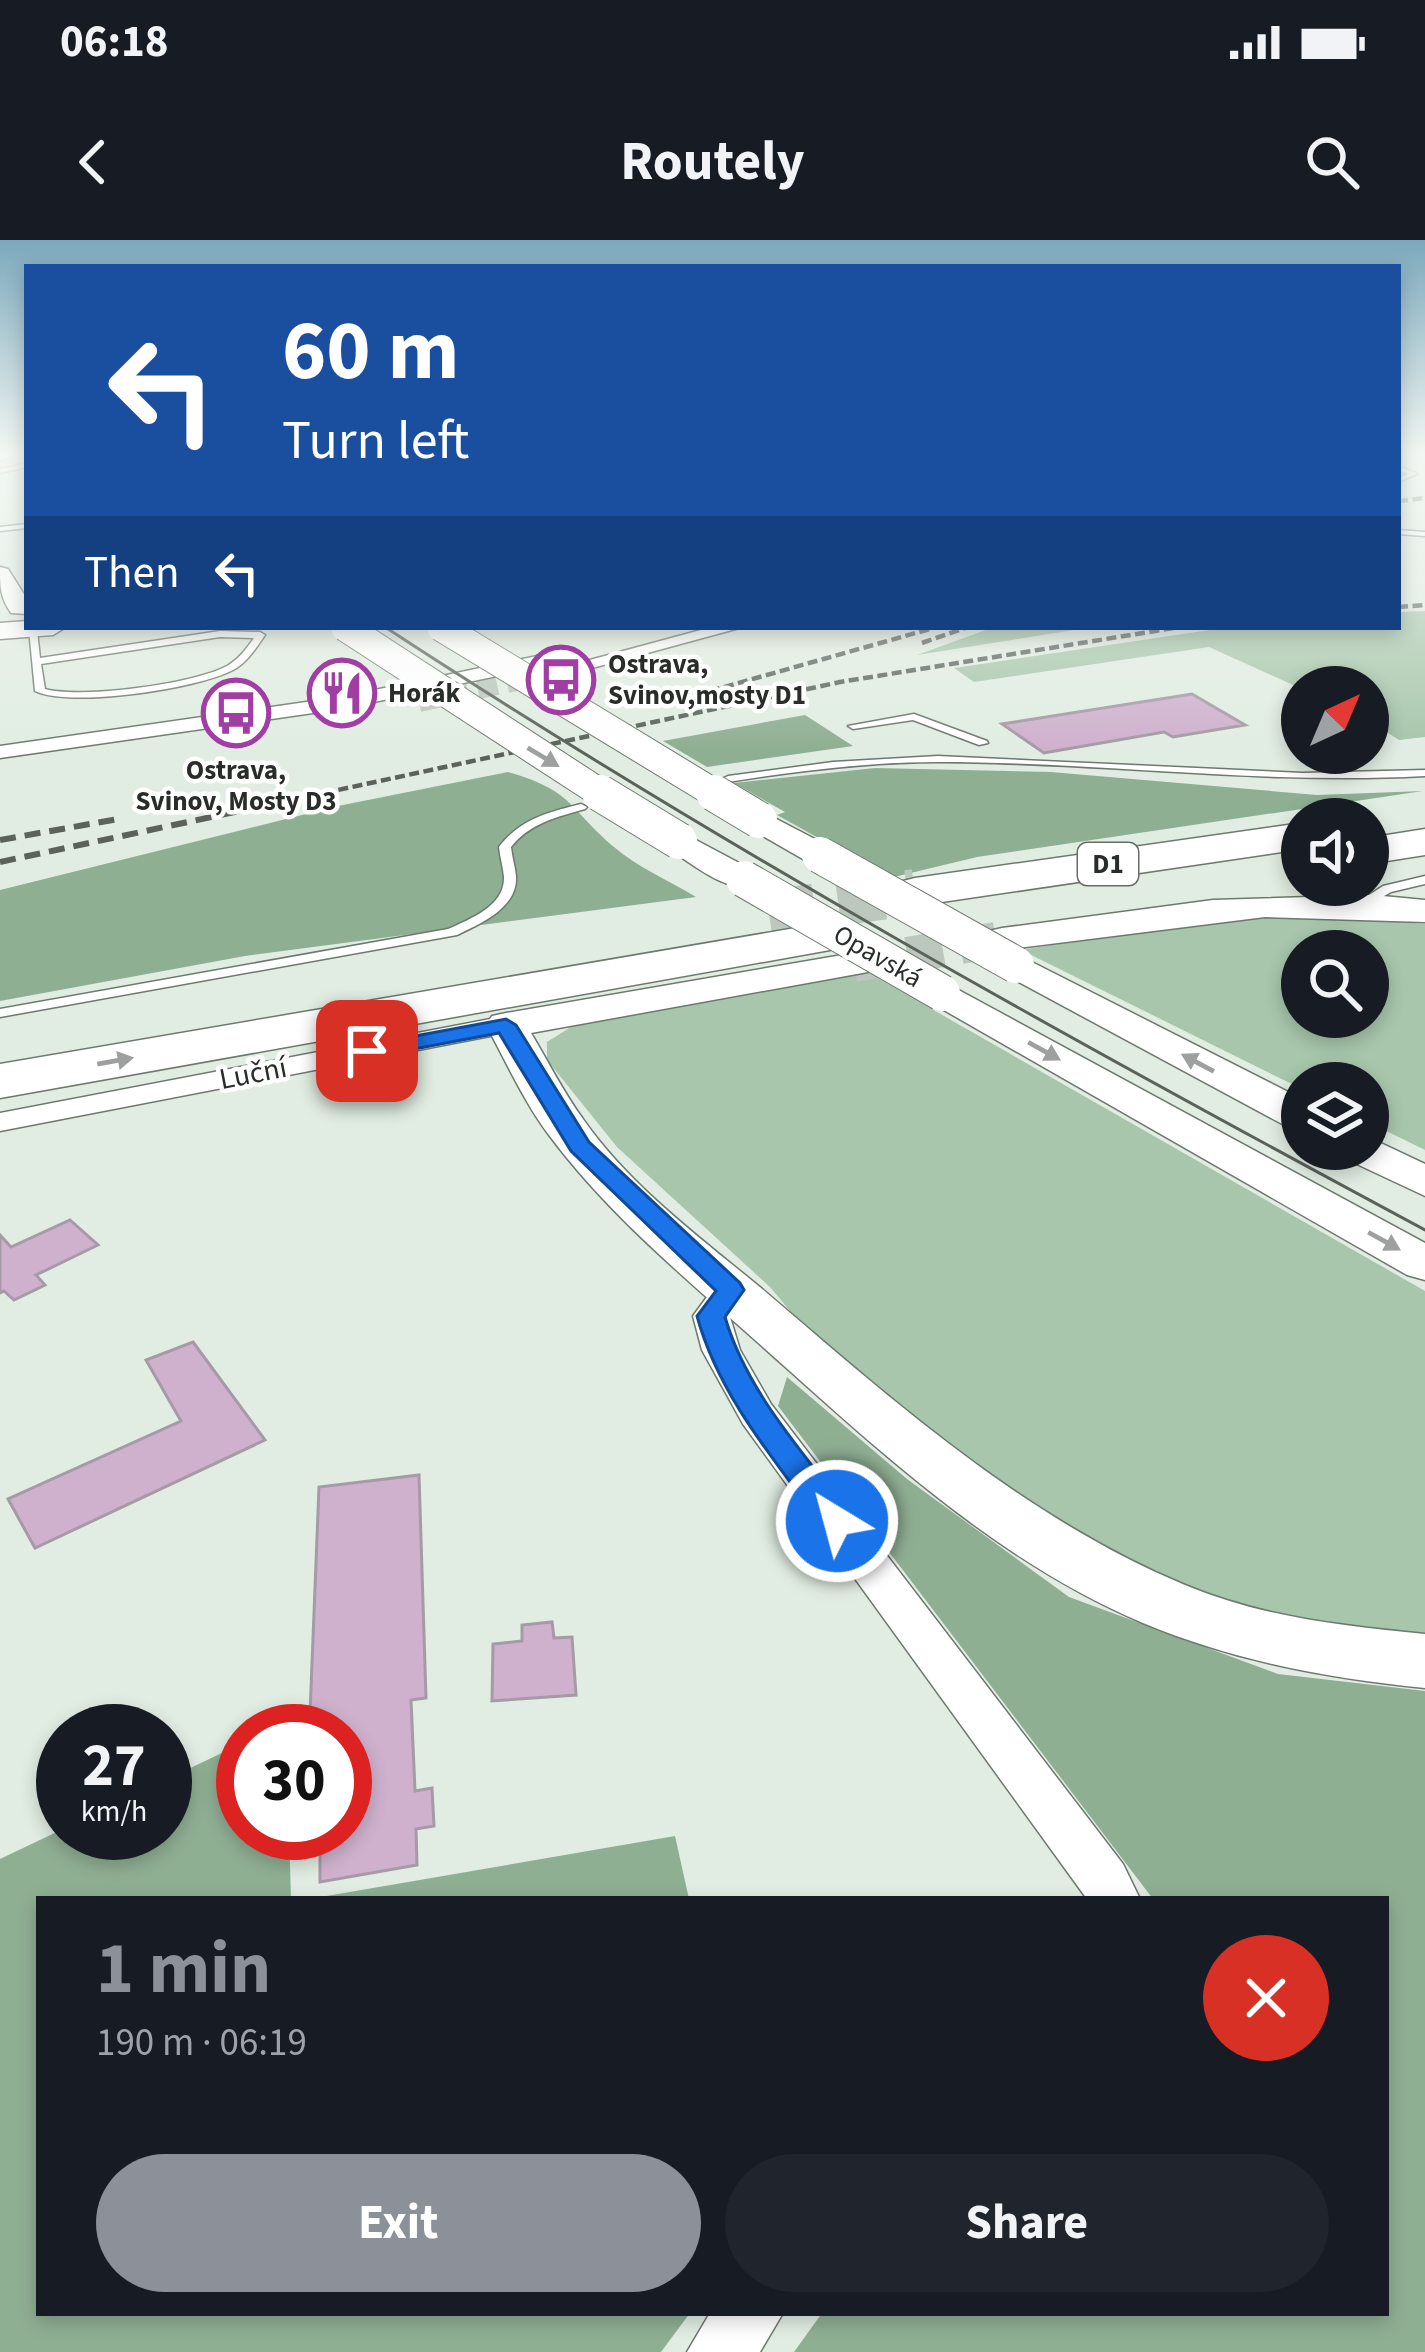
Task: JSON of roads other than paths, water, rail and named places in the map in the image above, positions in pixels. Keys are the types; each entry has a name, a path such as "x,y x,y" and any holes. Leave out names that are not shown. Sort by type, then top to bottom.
{"highway":[{"path":"1389,824 1425,819"},
{"name":"D1","path":"915,892 1281,839"},
{"path":"1389,848 1425,842"},
{"name":"D1","path":"959,916 1281,863"},
{"path":"0,1041 756,896"},
{"path":"0,1082 834,952"}],"main road":[{"path":"0,574 24,612"},
{"name":"Opavská","path":"349,630 477,717 679,841 756,896 942,993 1425,1264"},
{"name":"Opavská","path":"446,630 820,855 1009,952 1281,1106"},
{"path":"1009,952 1243,907 1282,906"},
{"path":"1379,906 1425,911"},
{"path":"834,952 506,1025 579,1146 731,1290 935,1467 1070,1561 1160,1605 1242,1631 1339,1653 1425,1660"},
{"path":"1389,1163 1425,1182"}],"street":[{"path":"604,661 630,630"},
{"path":"0,752 604,661 723,630"},
{"path":"0,770 264,732 419,702"},
{"name":"Luční","path":"0,1122 506,1025"},
{"path":"731,1290 711,1316 721,1351 757,1414 1113,1896"},
{"path":"719,2352 749,2316"}],"lane":[{"path":"31,630 39,661 40,691 48,697 82,696 227,670 260,635 220,634 39,661"},
{"path":"853,726 914,717 989,742 938,759"},
{"path":"728,779 811,767 938,759 1261,778 1425,773"},
{"path":"0,1013 452,932 494,909 506,895 511,881 505,847 512,836 534,821 581,807"},
{"path":"1389,889 1425,880"}],"tunnel":[{"path":"419,702 548,674"},
{"path":"769,913 915,892"},
{"path":"854,964 1002,939"}],"tram line":[{"path":"390,630 639,787 898,940 1425,1230"}],"railway":[{"path":"1401,607 1425,605"},
{"path":"710,691 926,630"},
{"path":"922,643 959,630"},
{"path":"319,794 840,682 1161,630"},
{"path":"319,794 324,793"},
{"path":"0,862 319,794"},
{"path":"310,796 319,794"},
{"path":"0,840 118,819"}],"place":[{"name":"Ostrava, Svinov,mosty D1","path":"561,680"},
{"name":"Horák","path":"342,693"},
{"name":"Ostrava, Svinov, Mosty D3","path":"236,713"}]}
